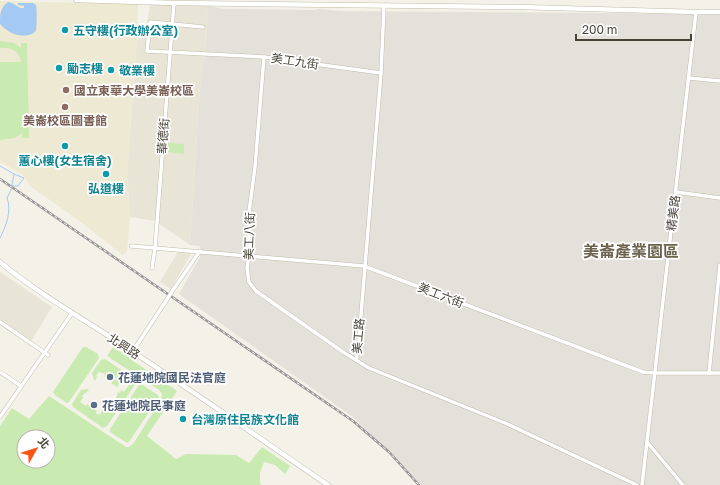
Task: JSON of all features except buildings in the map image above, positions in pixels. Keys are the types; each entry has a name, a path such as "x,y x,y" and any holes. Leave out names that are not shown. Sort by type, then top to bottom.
{"street":[{"path":"76,0 174,3 520,7 720,12"},
{"name":"華德街","path":"152,268 155,248 174,3"},
{"name":"美工路","path":"384,6 381,73 358,351 356,360 369,368 505,423 637,485"},
{"name":"精美路","path":"642,485 696,12"},
{"name":"美工九街","path":"172,24 150,22 147,51 264,57 381,73"},
{"path":"172,24 203,27"},
{"name":"美工八街","path":"264,57 255,167 248,212 248,282 256,291 356,360"},
{"path":"689,78 720,81"},
{"path":"676,192 720,198"},
{"name":"美工六街","path":"131,246 364,266 643,372 720,373"},
{"path":"133,351 200,251"},
{"name":"北興路","path":"0,262 72,313 133,351 328,485"},
{"path":"709,373 720,265"},
{"path":"0,416 46,354 72,313"},
{"path":"0,322 46,354"},
{"path":"0,372 21,386"},
{"path":"647,442 684,485"}],"shaded area":[{"name":"國立東華大學美崙校區","path":"0,1 138,4 137,41 127,174 130,217 127,252 123,255 73,216 31,187 23,175 0,162"},
{"path":"150,4 208,6 206,50 201,73 190,245 155,221 130,217 127,174 137,41 146,30"},
{"name":"美崙產業園區","path":"208,6 224,9 318,9 341,11 720,14 720,485 421,485 353,417 179,294 200,257 200,246 190,245 201,73 206,50"},
{"path":"179,250 191,254 171,289 160,282"},
{"path":"0,272 52,307 31,341 0,320"}],"green space":[{"path":"0,41 14,43 21,48 21,43 27,43 29,138 22,138 22,133 15,138 0,140 0,62 21,62 14,50 0,48"},
{"path":"168,143 184,144 184,154 168,152"},
{"path":"83,347 86,347 98,354 99,358 67,403 53,392"},
{"path":"113,347 177,391 147,436 176,459 186,454 236,455 249,463 262,447 290,466 285,474 275,465 264,462 260,473 260,483 262,485 0,485 0,426 12,408 29,419 49,396 126,447 129,447 133,444 161,400 162,394 159,390 107,356"},
{"path":"105,359 135,379 136,383 107,426 103,428 73,407 72,404 81,390 87,389 89,390 82,396 83,398 80,402 86,406 87,404 97,411 96,413 99,415 105,407 110,407 112,409 118,400 116,398 118,392 120,393 121,390 124,392 129,385 122,380 117,387 111,383 116,379 114,376 111,373 106,372 105,377 105,374 99,372 95,381 94,380 92,373 101,360"},
{"path":"141,384 159,397 127,443 110,432 110,429"}],"water":[{"path":"8,2 20,8 24,8 24,6 18,5 18,3 33,3 36,5 37,26 34,33 24,36 16,34 7,30 0,24 1,12 3,7"}],"waterway":[{"path":"0,166 14,174 11,190 7,198 9,208 8,218 0,238"},
{"path":"12,186 18,186 24,178 14,174"}],"railway":[{"path":"0,179 353,421 389,452 419,485"}],"place":[{"name":"五守樓(行政辦公室)","path":"65,30"},
{"name":"勵志樓","path":"59,68"},
{"name":"敬業樓","path":"111,70"},
{"name":"國立東華大學美崙校區","path":"66,90"},
{"name":"美崙校區圖書館","path":"65,107"},
{"name":"蕙心樓(女生宿舍)","path":"65,146"},
{"name":"弘道樓","path":"106,174"},
{"name":"花蓮地院國民法官庭","path":"110,377"},
{"name":"花蓮地院民事庭","path":"94,405"},
{"name":"台灣原住民族文化館","path":"183,419"}],"district":[{"name":"美崙產業園區","path":"631,251"}]}
